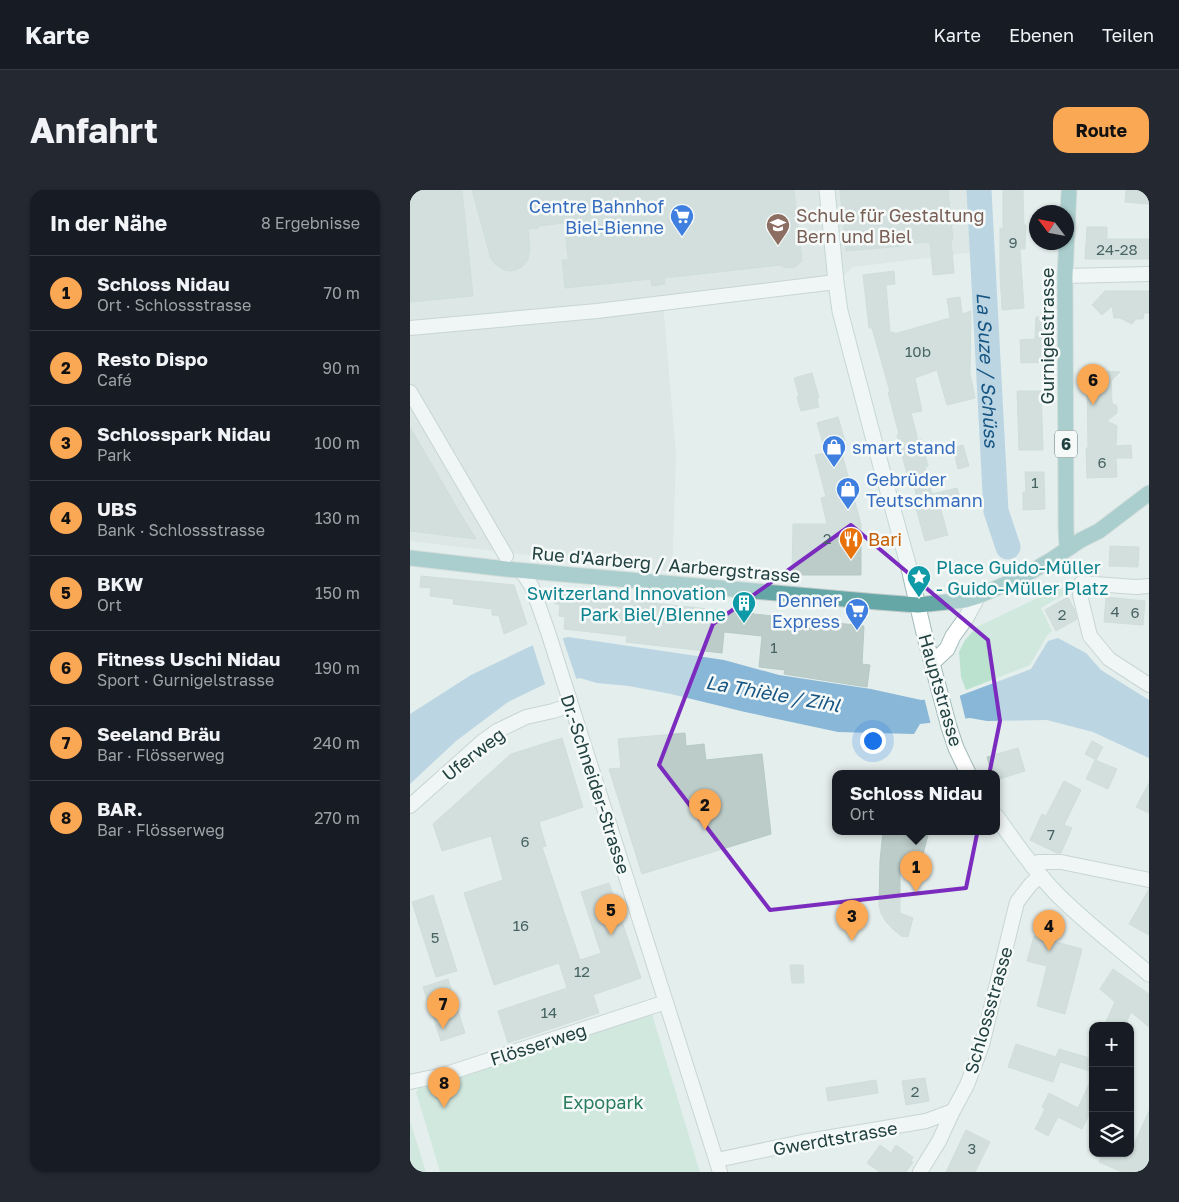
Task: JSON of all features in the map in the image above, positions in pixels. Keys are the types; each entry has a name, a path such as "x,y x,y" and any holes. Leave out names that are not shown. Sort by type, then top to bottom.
{"main road":[{"name":"Hauptstrasse","path":"827,190 836,282 843,320 939,691 956,748 967,770"},
{"name":"Gurnigelstrasse","path":"1067,549 1065,276 1069,190"},
{"name":"Rue d'Aarberg / Aarbergstrasse","path":"410,558 671,584 918,605 965,600 1020,578 1099,531 1149,494"},
{"path":"932,663 946,649 978,596"},
{"path":"1000,822 1036,871 1072,909 1149,974"}],"street":[{"path":"1065,276 1149,274"},
{"path":"410,328 597,311 836,282"},
{"path":"410,392 506,556"},
{"name":"Dr.-Schneider-Strasse","path":"520,570 532,587 548,632 718,1166"},
{"path":"1149,586 1136,587 1081,583 1080,595 1090,636 1109,659 1149,685"},
{"name":"Uferweg","path":"410,806 483,741 497,731 526,717 552,711 569,700"},
{"path":"1036,871 1038,862 1061,862 1149,880"},
{"name":"Schlossstrasse","path":"920,1172 967,1085 982,1045 1017,902 1031,884 1036,871"},
{"name":"Flösserweg","path":"410,1082 443,1076 666,1002"},
{"name":"Gwerdtstrasse","path":"718,1166 802,1142 926,1121 953,1111"}],"highlighted area":[{"path":"851,525 988,640 1000,721 966,888 770,910 659,765 713,624"}],"shaded area":[{"path":"410,190 972,190 975,252 853,267 836,282 663,304 676,455 672,572 410,541"}],"green space":[{"path":"1062,586 1065,594 1041,608 1052,631 1048,634 1030,665 966,690 961,677 959,652 965,640 977,627"},
{"name":"Expopark","path":"652,1014 700,1172 440,1172 416,1092 420,1087"},
{"path":"410,1121 426,1172 410,1172"}],"water":[{"name":"La Thièle / Zihl","path":"568,637 724,660 779,675 871,689 921,700 959,696 1031,669 1048,641 1058,638 1086,653 1101,670 1149,700 1149,758 1093,732 1047,720 987,721 970,718 920,724 914,734 838,732 671,694 629,686 597,683 580,678 543,685 508,702 456,741 410,784 410,714 471,675 531,646"}],"pier":[{"path":"562,636 577,681 546,687 532,643"},
{"path":"959,693 966,721 931,725 924,697"}],"building":[{"path":"410,190 462,190 473,296 410,302"},
{"name":"Centre Bahnhof Biel-Bienne","path":"472,190 794,190 802,261 795,267 785,268 781,265 664,278 665,284 652,286 651,279 565,288 562,260 568,260 568,257 564,223 528,229 530,249 528,259 523,266 516,270 504,270 491,259"},
{"path":"840,190 948,190 954,273 933,275 930,242 846,251"},
{"path":"1003,190 1023,190 1024,225 1026,225 1025,249 1020,249 1024,308 1002,310 1000,228 1003,229"},
{"path":"1126,190 1149,190 1149,204 1125,202"},
{"path":"1087,227 1107,227 1107,239 1149,239 1149,259 1085,259"},
{"path":"894,271 895,284 886,285 890,333 894,332 894,334 950,318 947,299 960,297 962,314 971,311 970,373 975,398 947,405 937,370 915,378 922,411 911,413 918,440 921,439 925,454 928,466 925,467 932,494 957,488 961,502 940,507 948,535 925,541 916,508 919,507 913,481 909,482 897,435 899,434 888,392 890,392 872,328 869,328 863,275"},
{"path":"1105,291 1149,291 1149,313 1144,313 1143,319 1136,319 1132,324 1120,318 1114,318 1112,306 1102,315 1092,305"},
{"path":"1036,317 1050,317 1050,330 1047,330 1046,362 1021,363 1020,340 1035,339"},
{"path":"1104,371 1120,372 1111,381 1112,403 1117,406 1117,413 1107,421 1117,426 1116,446 1131,445 1132,458 1116,458 1117,477 1087,478 1087,375 1103,374"},
{"path":"812,373 819,398 817,398 819,407 801,411 794,378"},
{"path":"1017,391 1041,391 1043,450 1019,450"},
{"path":"838,417 845,441 839,443 861,524 861,575 792,575 793,524 827,524 821,498 826,497 815,455 826,453 817,423"},
{"path":"410,427 461,515 476,539 410,531"},
{"path":"963,445 969,466 958,469 953,448"},
{"path":"1025,472 1044,472 1045,509 1023,510 1023,492 1026,492"},
{"path":"1110,546 1139,547 1138,567 1109,566"},
{"path":"421,576 514,585 527,624 504,634 499,616 492,615 492,609 453,604 454,599 430,596 431,588 420,587"},
{"path":"552,592 864,626 862,664 870,665 867,687 784,674 785,670 759,667 762,636 724,632 722,653 626,642 627,636 564,629 565,617 559,616 560,605 554,603"},
{"path":"1068,597 1077,619 1056,631 1045,610"},
{"path":"1106,597 1145,601 1143,625 1104,622"},
{"path":"685,733 686,746 704,744 706,760 762,754 771,834 642,874 609,769 621,768 618,739"},
{"path":"562,738 583,807 539,822 546,846 542,847 580,960 601,953 581,892 609,883 641,978 593,995 599,1013 508,1043 498,1011 567,988 559,963 494,985 464,893 503,880 491,836 442,851 433,824 511,754"},
{"path":"1092,741 1103,747 1096,760 1085,754"},
{"path":"1018,748 1025,771 1000,779 1000,770 990,770 987,757"},
{"path":"1095,760 1117,769 1108,789 1086,779"},
{"path":"1064,781 1081,790 1064,825 1072,828 1061,853 1057,853 1030,840 1042,814 1046,816"},
{"path":"1149,783 1149,813 1136,807"},
{"path":"883,835 928,835 920,866 900,863 900,913 913,918 908,937 901,936 894,930 881,913 879,905"},
{"path":"1149,889 1149,935 1129,924"},
{"path":"433,895 457,971 436,977 412,902"},
{"path":"1034,936 1082,949 1065,1014 1037,1006 1047,966 1027,961"},
{"path":"790,965 803,965 804,983 792,983"},
{"path":"1113,969 1149,994 1149,1027 1131,1012 1127,1022 1106,1022 1115,1002 1100,989"},
{"path":"448,979 465,1033 441,1041 423,987"},
{"path":"1016,1044 1056,1057 1059,1049 1089,1058 1089,1071 1060,1062 1053,1082 1008,1067"},
{"path":"925,1078 929,1101 906,1105 902,1081"},
{"path":"876,1080 878,1093 828,1101 826,1088"},
{"path":"1089,1084 1089,1115 1082,1129 1058,1117 1048,1136 1035,1129 1045,1109 1042,1107 1049,1093 1078,1108"},
{"path":"1149,1111 1149,1172 1122,1172 1099,1162 1101,1157 1134,1157 1134,1144"},
{"path":"966,1130 990,1142 975,1172 946,1172"},
{"path":"880,1145 891,1153 896,1145 913,1157 911,1161 913,1162 906,1172 880,1172 867,1163"}],"waterway":[{"name":"La Suze / Schüss","path":"979,190 996,511 1008,547"}],"place":[{"name":"Centre Bahnhof Biel-Bienne","path":"682,237"},
{"name":"Schule für Gestaltung Bern und Biel","path":"778,246"},
{"name":"Fitness Uschi Nidau","path":"1093,405"},
{"name":"smart stand","path":"834,468"},
{"name":"Gebrüder Teutschmann","path":"848,510"},
{"name":"Bari","path":"851,560"},
{"name":"Place Guido-Müller - Guido-Müller Platz","path":"919,598"},
{"name":"Switzerland Innovation Park Biel/BIenne","path":"744,624"},
{"name":"Denner Express","path":"857,631"},
{"name":"Resto Dispo","path":"705,830"},
{"name":"Schloss Nidau","path":"916,892"},
{"name":"BKW","path":"611,935"},
{"name":"Schlosspark Nidau","path":"852,941"},
{"name":"UBS","path":"1049,951"},
{"name":"Seeland Bräu","path":"443,1029"},
{"name":"BAR.","path":"444,1108"}]}
